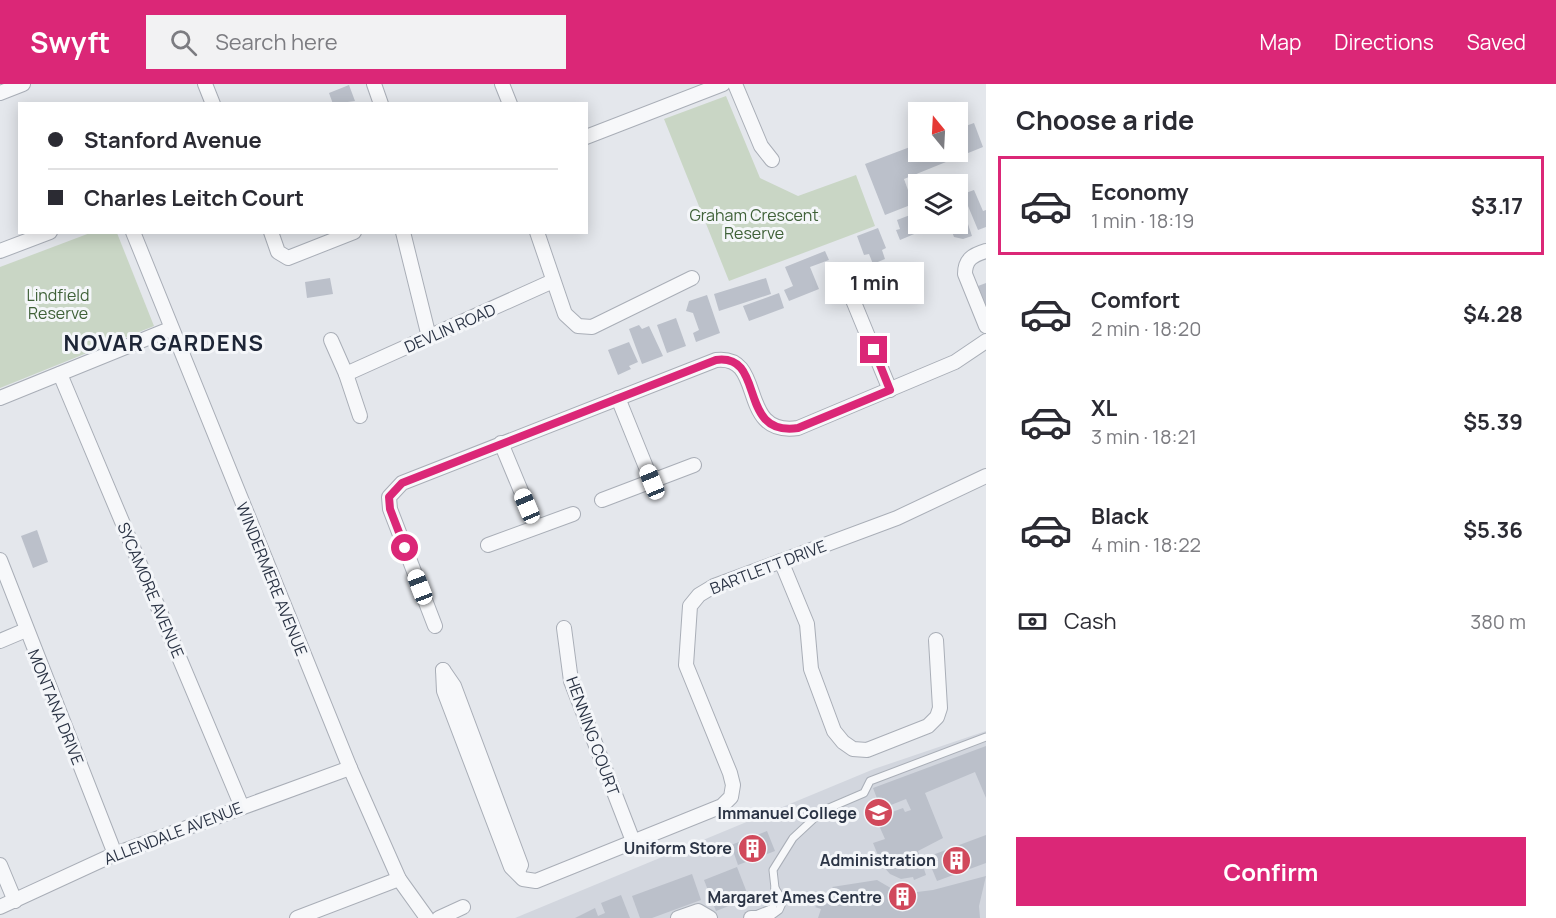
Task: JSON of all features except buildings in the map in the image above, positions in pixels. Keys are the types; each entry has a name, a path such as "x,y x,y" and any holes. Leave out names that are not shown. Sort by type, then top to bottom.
{"street":[{"path":"0,93 23,84"},
{"path":"206,84 212,102"},
{"path":"374,84 380,102"},
{"path":"502,84 509,102"},
{"path":"588,137 723,84"},
{"path":"735,84 761,146 772,160"},
{"path":"0,251 45,234"},
{"name":"WINDERMERE AVENUE","path":"134,234 170,329 350,768 399,879 427,918"},
{"path":"272,234 278,252 288,258 349,234"},
{"path":"403,234 429,337"},
{"path":"538,234 565,314 578,326 592,327 692,279"},
{"path":"986,250 971,256 965,266 965,274 986,326"},
{"path":"842,271 890,390"},
{"name":"DEVLIN ROAD","path":"346,374 553,282"},
{"path":"0,398 170,329"},
{"path":"331,340 346,374 360,416"},
{"path":"435,626 390,509 389,497 402,483 716,360 727,358 736,363 744,373 764,419 771,426 783,430 798,428 955,362 986,341"},
{"name":"SYCAMORE AVENUE","path":"60,374 242,807"},
{"path":"618,398 652,482"},
{"path":"501,443 536,527"},
{"path":"602,500 694,465"},
{"name":"BARTLETT DRIVE","path":"518,871 523,879 536,881 722,806 731,797 733,785 730,773 686,665 690,606 699,595 714,586 897,518 986,477"},
{"path":"488,545 573,514"},
{"name":"MONTANA DRIVE","path":"0,560 115,854"},
{"path":"781,561 807,624 814,680 834,731 853,749 867,750 928,726 937,717 940,708 936,640"},
{"name":"HENNING COURT","path":"564,628 571,681 633,841"},
{"path":"0,641 26,630"},
{"path":"443,670 454,686 521,865 518,871 511,867 444,691 443,670"},
{"name":"ALLENDALE AVENUE","path":"0,907 115,854 350,768"},
{"path":"0,865 15,901"},
{"path":"297,918 399,879"},
{"path":"439,918 463,907"},
{"path":"678,918 698,911 710,918"}],"lane":[{"path":"759,918 779,910 783,901 776,888 773,870 794,838 822,811 864,793 870,781 986,736"},
{"path":"759,918 772,908 776,888"}],"shaded area":[{"name":"Immanuel College","path":"986,731 986,918 515,918 874,769"}],"green space":[{"name":"Graham Crescent Reserve","path":"726,96 760,178 798,196 856,175 875,226 729,281 664,119"},
{"name":"Lindfield Reserve","path":"87,234 117,234 154,326 0,388 0,267"}],"place":[{"name":"Immanuel College","path":"878,813"},
{"name":"Uniform Store","path":"753,848"},
{"name":"Administration","path":"957,860"},
{"name":"Margaret Ames Centre","path":"903,897"}],"district":[{"name":"NOVAR GARDENS","path":"164,343"}],"route":[{"path":"405,548 390,509 389,497 402,483 716,360 727,358 736,363 744,373 764,419 771,426 783,430 798,428 890,390 874,350"}]}
